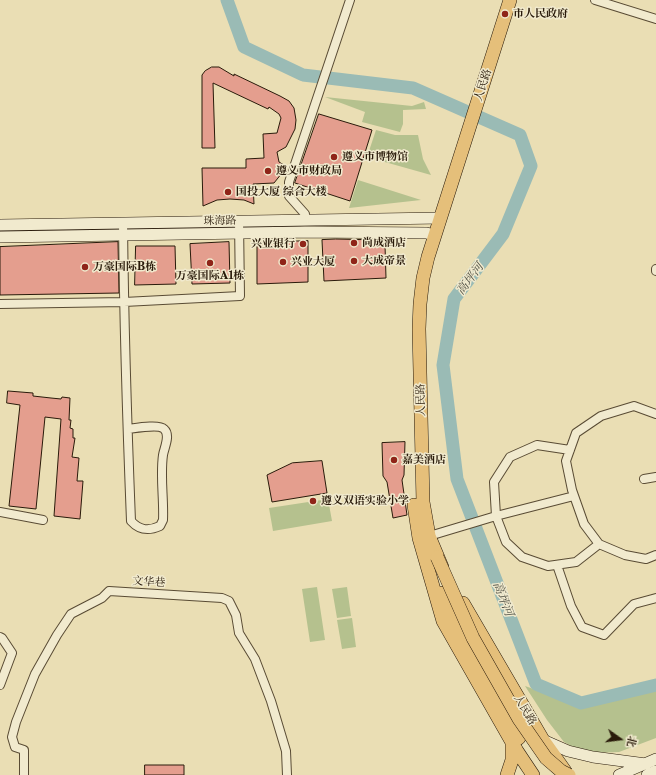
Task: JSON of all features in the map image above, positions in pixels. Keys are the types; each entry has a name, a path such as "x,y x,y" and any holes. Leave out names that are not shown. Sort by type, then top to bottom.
{"main road":[{"name":"人民路","path":"477,92 505,0"},
{"name":"人民路","path":"510,0 477,92 436,218 417,269 412,303 415,415 414,504 433,562 443,621 512,742 533,775"},
{"name":"人民路","path":"433,562 458,594 543,740 568,775"},
{"path":"433,562 460,629 530,757 543,775"},
{"path":"433,562 473,638 519,719 546,758 568,775"},
{"path":"507,775 512,760 512,742"}],"street":[{"path":"305,220 305,214 289,196 288,182 350,0"},
{"path":"596,0 656,19"},
{"name":"珠海路","path":"0,225 436,218"},
{"path":"0,304 124,302 240,296 239,221"},
{"path":"123,223 124,302 128,429 132,521 136,527 145,529 155,528 160,526 163,520 162,457 167,435 166,431 163,427 158,426 128,429"},
{"name":"珠海路","path":"0,237 305,232 430,235"},
{"path":"656,414 634,406 601,416 576,433 566,461 574,496 584,524 599,544 624,556 646,560 656,555"},
{"path":"570,450 537,445 510,457 494,482 496,516 506,542 522,557 548,566 576,562 599,544"},
{"path":"644,479 656,477"},
{"path":"424,537 496,516 574,496"},
{"path":"0,512 43,520"},
{"path":"557,565 571,606 582,627 604,635 634,604 656,598"},
{"name":"文华巷","path":"24,775 24,750 15,747 12,737 16,722 35,674 57,635 71,614 102,598 109,591 222,598 229,601 236,615 239,633 255,659 272,701 286,751 287,775"},
{"path":"0,637 12,653 0,685"},
{"path":"543,740 568,751 593,757 650,766 655,773"},
{"path":"619,775 650,766"}],"green space":[{"path":"325,97 412,106 424,102 426,109 403,110 403,124 400,132 362,122 365,112"},
{"path":"376,130 395,135 418,135 423,159 431,175 367,157"},
{"path":"358,180 421,200 349,208"},
{"path":"328,499 332,521 273,531 269,508"},
{"path":"317,587 325,640 310,642 302,589"},
{"path":"347,587 351,616 337,618 332,589"},
{"path":"352,618 356,647 342,649 337,620"},
{"path":"656,681 656,738 619,752 590,753 575,748 564,742 547,720 525,686 559,697 580,698 602,695"}],"building":[{"path":"212,67 219,67 234,76 234,74 280,96 289,101 294,108 296,120 295,129 286,147 277,152 279,162 284,165 282,173 274,183 253,184 254,204 244,200 230,199 217,200 203,206 202,168 246,168 246,159 264,158 263,134 277,133 281,118 279,114 269,107 268,109 213,83 215,148 202,148 202,75 205,71"},
{"name":"遵义市博物馆","path":"319,114 372,130 350,201 295,183"},
{"name":"大成帝景","path":"322,240 381,240 385,245 386,278 324,281"},
{"name":"兴业大厦","path":"308,241 308,282 257,284 257,243"},
{"path":"118,242 119,293 0,295 0,247"},
{"name":"万豪国际A1栋","path":"229,242 230,283 192,284 190,244"},
{"path":"136,246 175,246 176,284 135,285"},
{"path":"8,391 33,393 33,396 61,399 62,397 70,398 70,428 73,429 73,438 75,438 72,457 79,458 77,481 83,481 80,519 54,516 61,419 45,417 36,509 9,506 20,405 7,403"},
{"path":"405,442 404,475 402,480 407,515 393,518 387,482 383,476 382,443"},
{"path":"322,461 327,493 272,502 267,475 292,463"},
{"path":"145,765 184,765 184,775 145,775"}],"waterway":[{"name":"高坪河","path":"227,0 244,47 303,75 413,88 520,135 531,166 503,234 454,299 443,365 457,479 536,684 581,703 656,685"}],"place":[{"name":"市人民政府","path":"505,14"},
{"name":"遵义市博物馆","path":"334,157"},
{"name":"遵义市财政局","path":"268,171"},
{"name":"国投大厦 综合大楼","path":"228,192"},
{"name":"尚成酒店","path":"354,243"},
{"name":"兴业银行","path":"303,244"},
{"name":"大成帝景","path":"354,261"},
{"name":"兴业大厦","path":"283,262"},
{"name":"万豪国际A1栋","path":"210,263"},
{"name":"万豪国际B栋","path":"85,267"},
{"name":"嘉美酒店","path":"394,460"},
{"name":"遵义双语实验小学","path":"313,501"}]}
